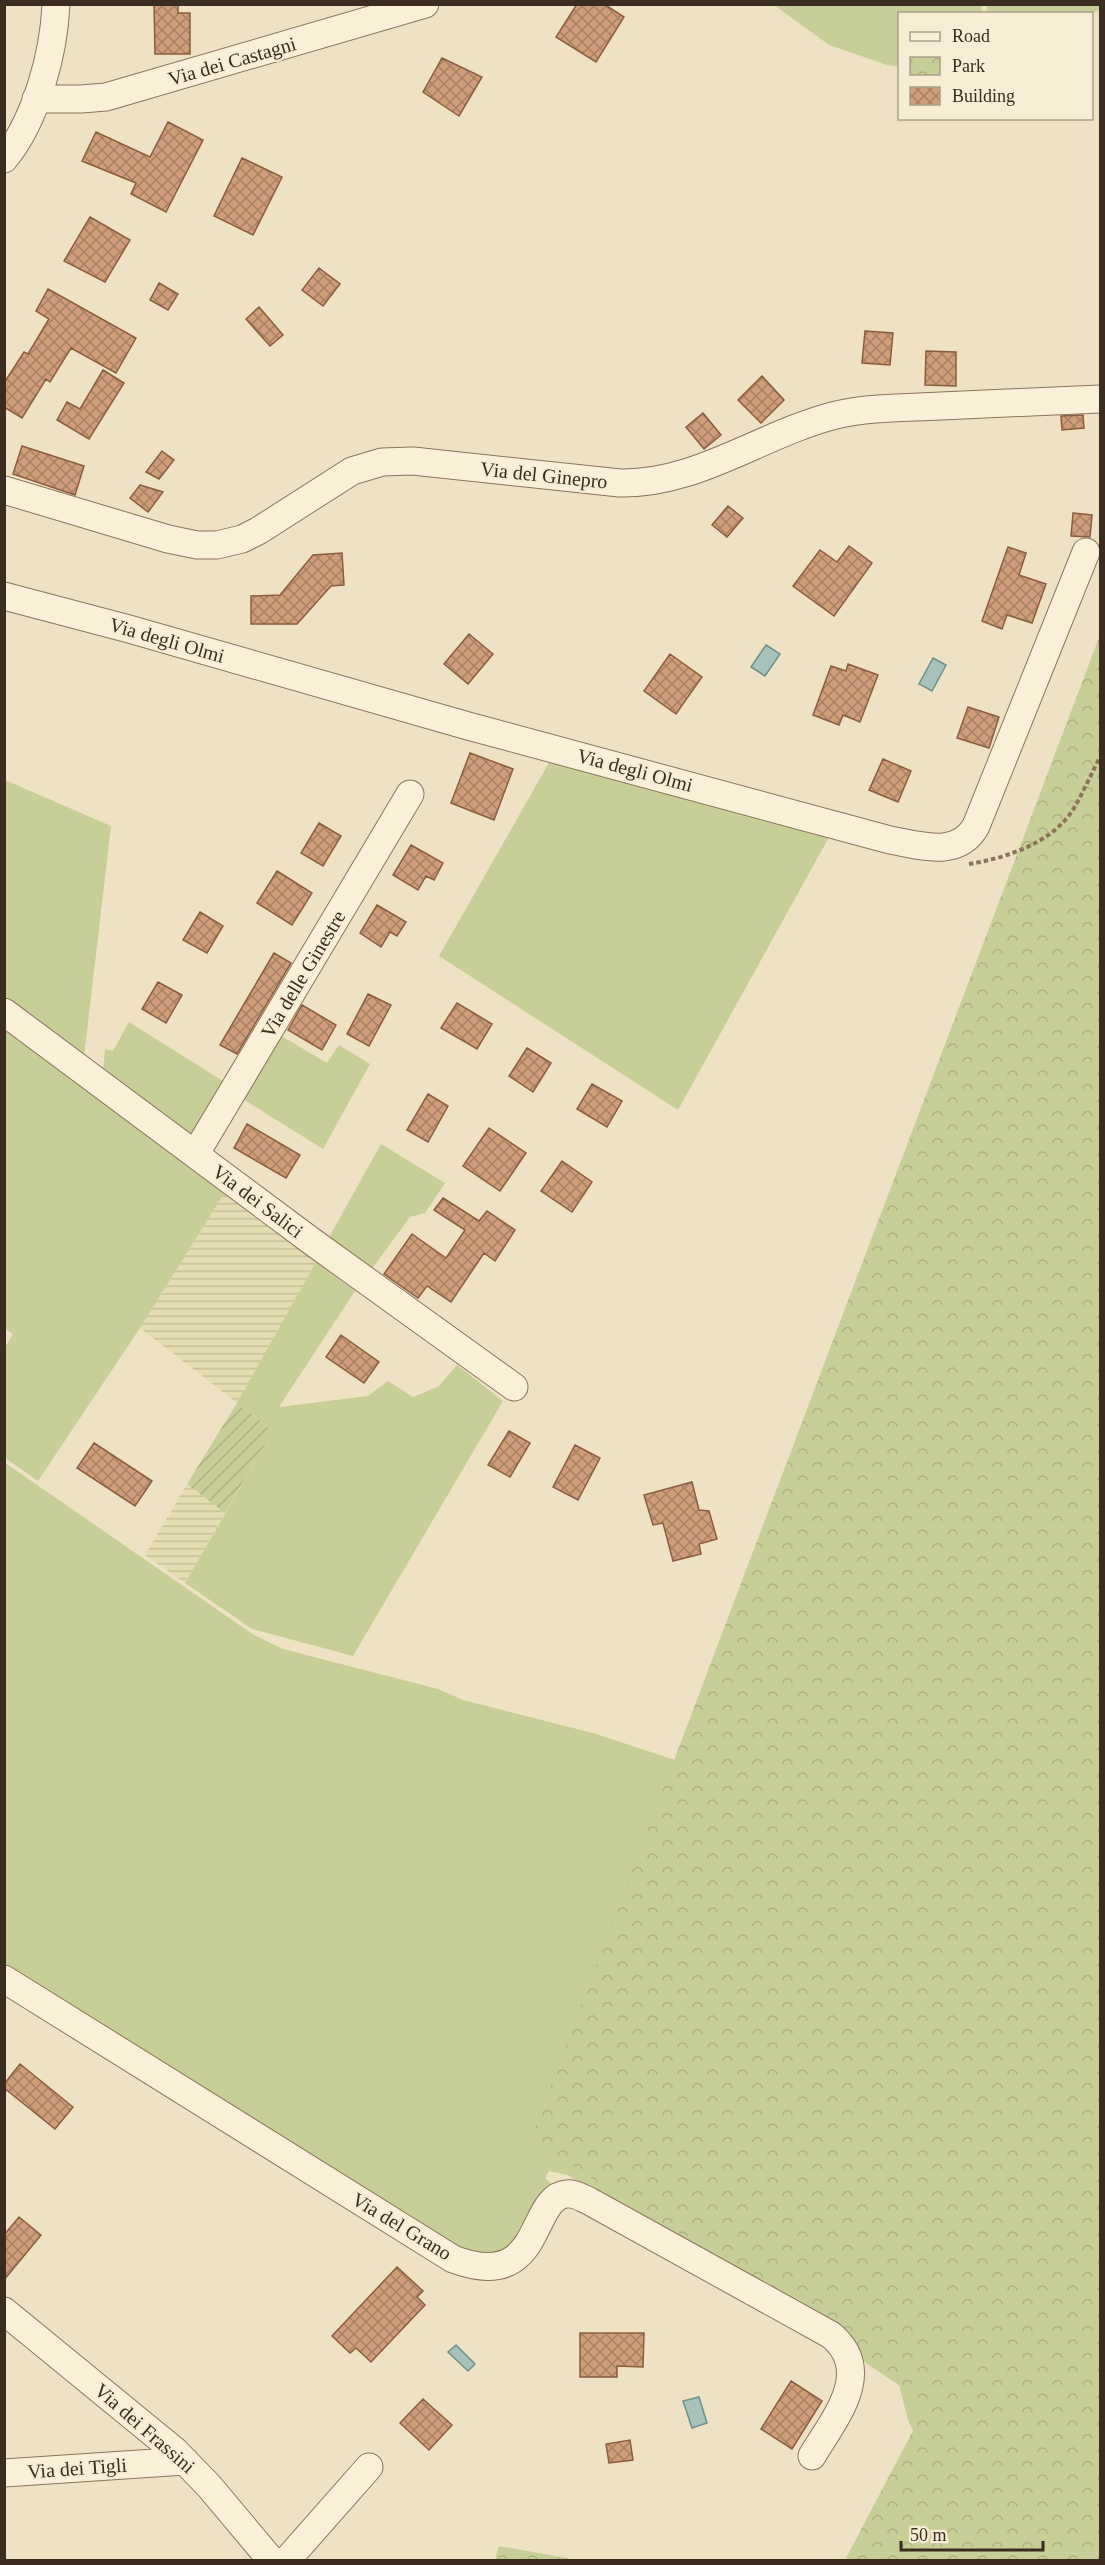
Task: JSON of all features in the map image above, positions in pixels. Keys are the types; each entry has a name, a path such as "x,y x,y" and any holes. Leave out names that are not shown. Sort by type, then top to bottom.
{"street":[{"name":"Via dei Castagni","path":"36,99 81,99 106,96 425,4"},
{"path":"9,142 36,99 46,67 49,9"},
{"name":"Via del Ginepro","path":"4,490 168,539 217,545 249,536 345,474 382,462 413,461 620,483 646,483 689,473 790,430 838,415 888,409 1101,399"},
{"name":"Via degli Olmi","path":"4,596 129,629 468,726 890,840 942,847 957,845 964,841 976,826 1086,552"},
{"name":"Via delle Ginestre","path":"196,1154 410,794"},
{"name":"Via dei Salici","path":"4,1012 314,1243 514,1387"},
{"name":"Via del Grano","path":"4,1979 453,2259 483,2267 508,2262 522,2252 552,2203 562,2194 572,2194 599,2206 831,2336 842,2346 849,2360 850,2390 813,2456"},
{"name":"Via dei Frassini","path":"4,2311 153,2432 185,2461 271,2560"},
{"name":"Via dei Tigli","path":"4,2473 185,2461"},
{"path":"287,2560 369,2467"}],"shaded area":[{"path":"225,1192 316,1262 237,1403 140,1328"},
{"path":"187,1484 225,1513 185,1583 145,1555"}],"green space":[{"path":"774,5 982,5 981,12 898,12 898,67 829,45"},
{"path":"987,5 1100,5 1100,10 1093,13 987,12"},
{"path":"1100,635 1100,2560 845,2560 927,2404 531,2138"},
{"path":"555,752 833,830 678,1110 439,956"},
{"path":"5,780 111,826 81,1083 225,1192 140,1328 38,1481 5,1458 4,1349 13,1334 4,1328"},
{"path":"129,1022 226,1083 192,1141 103,1074 105,1049 113,1051"},
{"path":"280,1035 327,1063 339,1045 370,1064 323,1149 241,1098"},
{"path":"381,1144 445,1183 425,1213 410,1217 369,1273 328,1239"},
{"path":"316,1262 355,1291 279,1407 368,1396 388,1381 413,1397 439,1386 457,1365 503,1401 353,1656 252,1629 185,1583 273,1431 237,1403"},
{"path":"237,1403 273,1431 225,1513 187,1484"},
{"path":"4,1462 254,1635 283,1649 438,1689 463,1700 593,1733 672,1759 738,1771 926,2220 928,2463 908,2420 892,2357 808,2304 567,2175 549,2171 545,2178 557,2189 524,2254 467,2254 5,1966"},
{"path":"499,2546 577,2560 495,2560"}],"water":[{"path":"766,645 780,654 765,676 751,667"},
{"path":"933,658 946,665 932,691 919,684"},
{"path":"456,2345 475,2364 468,2371 448,2352"},
{"path":"699,2397 707,2423 692,2428 683,2401"}],"building":[{"path":"154,4 178,4 178,13 190,13 190,54 155,54"},
{"path":"577,4 604,4 624,17 596,62 556,37"},
{"path":"442,58 482,77 459,116 423,92"},
{"path":"168,122 203,140 166,212 131,194 136,183 82,161 96,132 150,157"},
{"path":"242,158 282,177 253,235 214,216"},
{"path":"90,217 130,240 105,282 64,261"},
{"path":"319,268 340,284 323,306 302,290"},
{"path":"159,283 178,294 168,310 150,300"},
{"path":"48,289 136,338 116,373 71,348 50,382 46,379 22,418 4,407 4,383 24,352 28,354 49,319 36,311"},
{"path":"259,307 283,335 270,346 246,319"},
{"path":"865,331 893,333 890,365 862,363"},
{"path":"926,351 956,352 956,386 925,385"},
{"path":"103,370 124,383 89,439 57,420 67,402 80,409"},
{"path":"762,376 784,400 761,423 738,400"},
{"path":"703,413 721,435 704,449 686,427"},
{"path":"1083,415 1084,428 1062,430 1061,416"},
{"path":"22,446 84,466 75,495 13,474"},
{"path":"162,451 174,460 159,479 146,472"},
{"path":"140,485 163,492 148,512 130,498"},
{"path":"728,506 743,518 727,537 712,525"},
{"path":"1073,513 1092,515 1090,537 1071,536"},
{"path":"849,546 872,563 834,616 793,586 820,550 837,562"},
{"path":"1008,547 1026,553 1019,575 1046,584 1032,623 1007,615 1002,629 982,621"},
{"path":"342,553 344,585 331,586 297,624 251,624 251,596 280,595 313,555"},
{"path":"469,634 493,654 468,684 444,664"},
{"path":"670,654 702,677 676,714 644,691"},
{"path":"848,664 878,675 860,722 843,715 839,725 813,715 831,666 846,671"},
{"path":"968,707 999,717 989,748 957,738"},
{"path":"470,753 513,769 494,820 451,803"},
{"path":"883,759 911,771 898,802 869,790"},
{"path":"319,823 341,836 323,866 301,853"},
{"path":"411,845 443,863 434,880 426,876 418,890 393,875"},
{"path":"277,871 312,893 292,925 257,903"},
{"path":"377,905 406,922 397,936 390,932 381,947 360,933"},
{"path":"200,912 223,926 207,953 183,940"},
{"path":"274,953 291,963 237,1054 220,1045"},
{"path":"158,982 182,995 166,1023 142,1009"},
{"path":"368,994 391,1005 369,1046 347,1034"},
{"path":"457,1003 492,1024 477,1049 441,1028"},
{"path":"302,1005 336,1025 322,1050 288,1030"},
{"path":"527,1048 551,1063 533,1092 509,1076"},
{"path":"592,1084 622,1101 607,1127 577,1109"},
{"path":"428,1094 448,1106 428,1142 407,1130"},
{"path":"247,1124 300,1155 286,1178 234,1148"},
{"path":"489,1128 526,1153 500,1191 463,1166"},
{"path":"562,1161 592,1182 572,1212 541,1191"},
{"path":"443,1198 479,1221 487,1211 515,1230 495,1261 484,1253 451,1302 427,1286 418,1298 384,1274 412,1234 446,1258 465,1230 434,1210"},
{"path":"341,1335 379,1362 364,1383 326,1357"},
{"path":"509,1431 530,1443 510,1477 488,1465"},
{"path":"94,1443 152,1481 135,1506 77,1468"},
{"path":"575,1445 600,1458 578,1500 553,1487"},
{"path":"692,1482 699,1510 709,1511 717,1539 699,1544 701,1554 673,1561 663,1523 653,1525 644,1495"},
{"path":"20,2064 73,2107 55,2129 4,2088 4,2084"},
{"path":"19,2217 41,2235 4,2280 4,2235"},
{"path":"397,2267 423,2291 417,2297 425,2305 371,2362 356,2348 350,2353 332,2336"},
{"path":"580,2333 644,2333 643,2367 617,2366 617,2377 580,2377"},
{"path":"791,2381 822,2401 792,2449 761,2429"},
{"path":"423,2399 452,2425 429,2450 400,2423"},
{"path":"630,2440 633,2460 609,2463 606,2444"}]}
